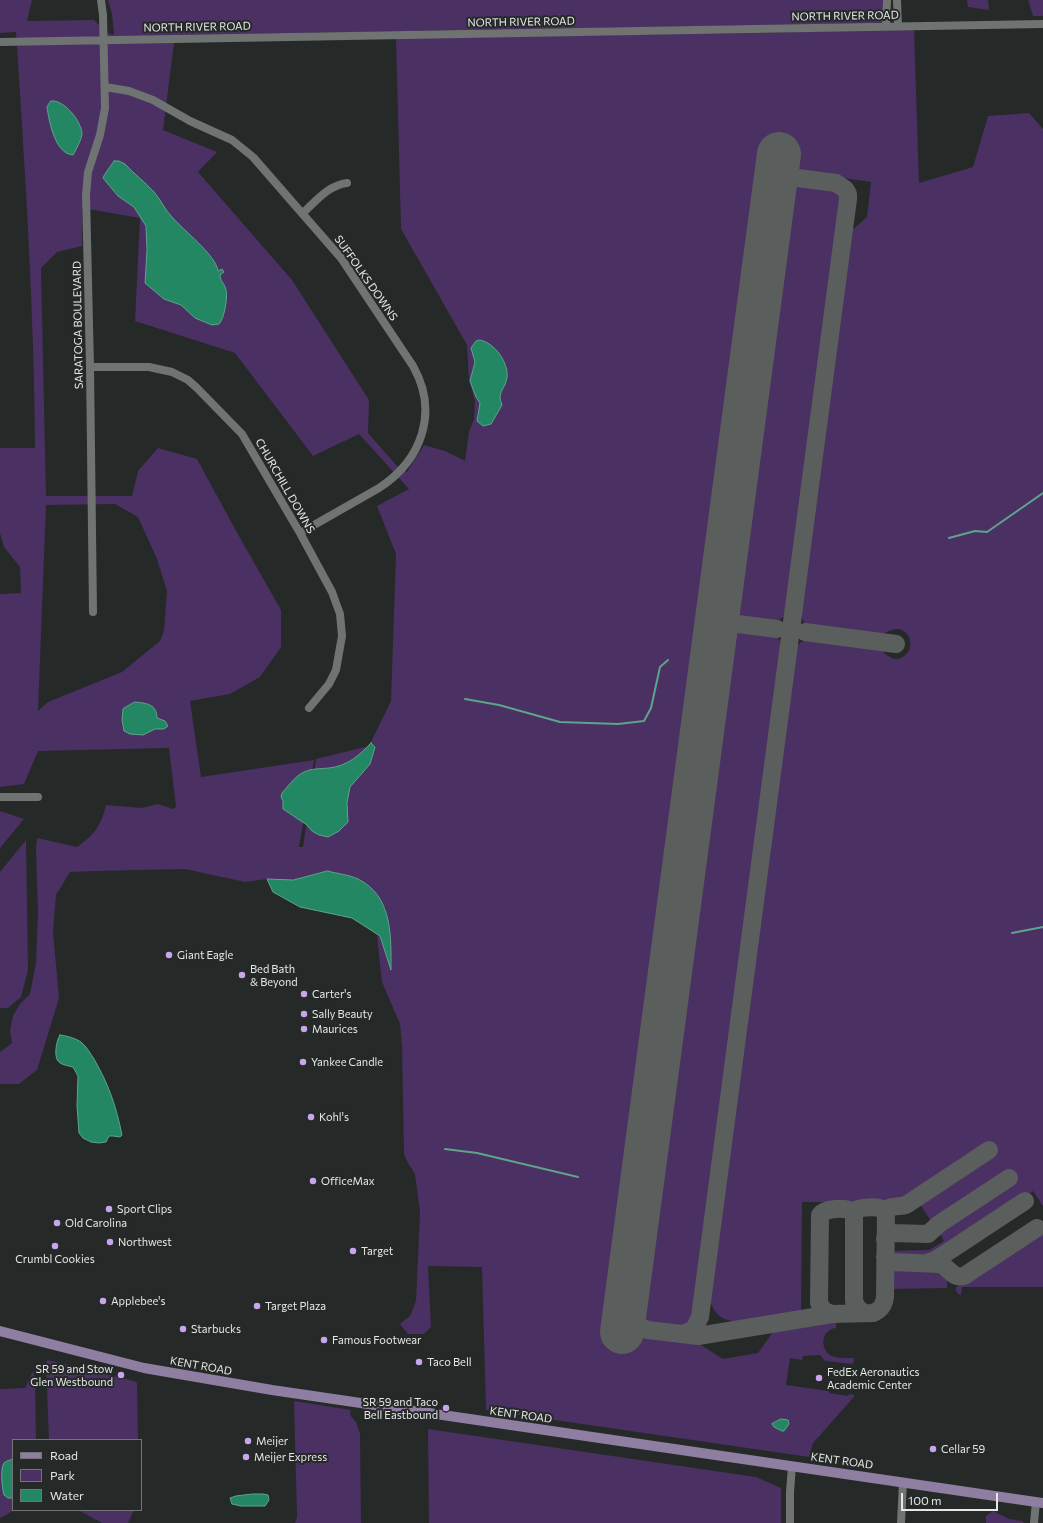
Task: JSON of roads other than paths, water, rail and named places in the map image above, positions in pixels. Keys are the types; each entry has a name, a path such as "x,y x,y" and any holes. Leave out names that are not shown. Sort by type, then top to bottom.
{"main road":[{"name":"KENT ROAD","path":"0,1331 144,1368 391,1408 1039,1502"}],"street":[{"name":"SARATOGA BOULEVARD","path":"93,612 86,182 90,163 100,135 105,108 104,40 101,0"},
{"path":"886,26 887,0"},
{"path":"897,0 898,26"},
{"name":"NORTH RIVER ROAD","path":"0,42 1043,24"},
{"name":"SUFFOLKS DOWNS","path":"105,87 140,94 190,121 237,143 253,157 341,258 413,366 422,387 425,411 418,445 413,455 400,472 379,488 300,533"},
{"path":"303,213 334,186 347,183"},
{"name":"CHURCHILL DOWNS","path":"90,367 149,367 172,372 188,380 242,434 300,533 332,592 342,626 341,645 336,670 329,684 310,708"},
{"path":"0,797 38,798"},
{"path":"790,1523 792,1466"},
{"path":"901,1523 903,1482"},
{"path":"1034,1523 1039,1502"}],"water":[{"path":"51,101 56,101 67,107 79,124 82,136 73,155 62,149 54,136 47,107"},
{"path":"114,161 119,161 125,164 151,188 170,214 212,258 218,271 222,269 224,272 220,275 226,290 226,303 224,313 219,324 212,325 195,318 181,305 164,299 145,283 147,250 146,226 134,207 118,196 103,178"},
{"path":"480,340 496,349 506,366 507,372 507,378 500,396 502,405 491,424 483,426 477,421 480,403 470,381 475,362 471,348 476,341"},
{"path":"135,702 147,704 153,707 157,713 157,718 165,721 168,726 164,729 155,729 143,735 130,734 124,731 122,720 123,709"},
{"path":"371,743 375,747 370,764 350,787 347,803 348,822 339,831 328,837 319,835 283,809 283,801 281,797 282,793 299,775 309,770 335,767 347,763"},
{"path":"328,871 358,879 369,886 378,896 388,918 391,944 391,970 380,936 352,918 300,907 273,892 267,879 293,880"},
{"path":"60,1035 71,1037 81,1042 94,1059 108,1087 114,1105 122,1135 120,1137 109,1136 106,1142 99,1143 91,1142 83,1138 79,1133 77,1106 78,1076 73,1067 60,1063 56,1058 57,1041"},
{"path":"781,1419 788,1420 789,1424 784,1431 774,1427 772,1424"},
{"path":"12,1459 12,1498 8,1498 3,1492 2,1469 4,1463"},
{"path":"253,1494 268,1495 269,1500 265,1506 241,1506 232,1504 230,1498 236,1496"}],"waterway":[{"path":"949,538 975,531 987,532 1043,493"},
{"path":"465,699 499,705 560,722 618,724 644,721 651,708 660,667 668,660"},
{"path":"1012,933 1043,927"},
{"path":"445,1149 477,1153 578,1177"}],"place":[{"name":"Giant Eagle","path":"169,955"},
{"name":"Bed Bath & Beyond","path":"242,975"},
{"name":"Carter's","path":"304,994"},
{"name":"Sally Beauty","path":"304,1014"},
{"name":"Maurices","path":"304,1029"},
{"name":"Yankee Candle","path":"303,1062"},
{"name":"Kohl's","path":"311,1117"},
{"name":"OfficeMax","path":"313,1181"},
{"name":"Sport Clips","path":"109,1209"},
{"name":"Old Carolina","path":"57,1223"},
{"name":"Northwest","path":"110,1242"},
{"name":"Crumbl Cookies","path":"55,1246"},
{"name":"Target","path":"353,1251"},
{"name":"Applebee's","path":"103,1301"},
{"name":"Target Plaza","path":"257,1306"},
{"name":"Starbucks","path":"183,1329"},
{"name":"Famous Footwear","path":"324,1340"},
{"name":"Taco Bell","path":"419,1362"},
{"name":"SR 59 and Stow Glen Westbound","path":"121,1375"},
{"name":"FedEx Aeronautics Academic Center","path":"819,1378"},
{"name":"SR 59 and Taco Bell Eastbound","path":"446,1408"},
{"name":"Meijer","path":"248,1441"},
{"name":"Cellar 59","path":"933,1449"},
{"name":"Meijer Express","path":"246,1457"}]}
